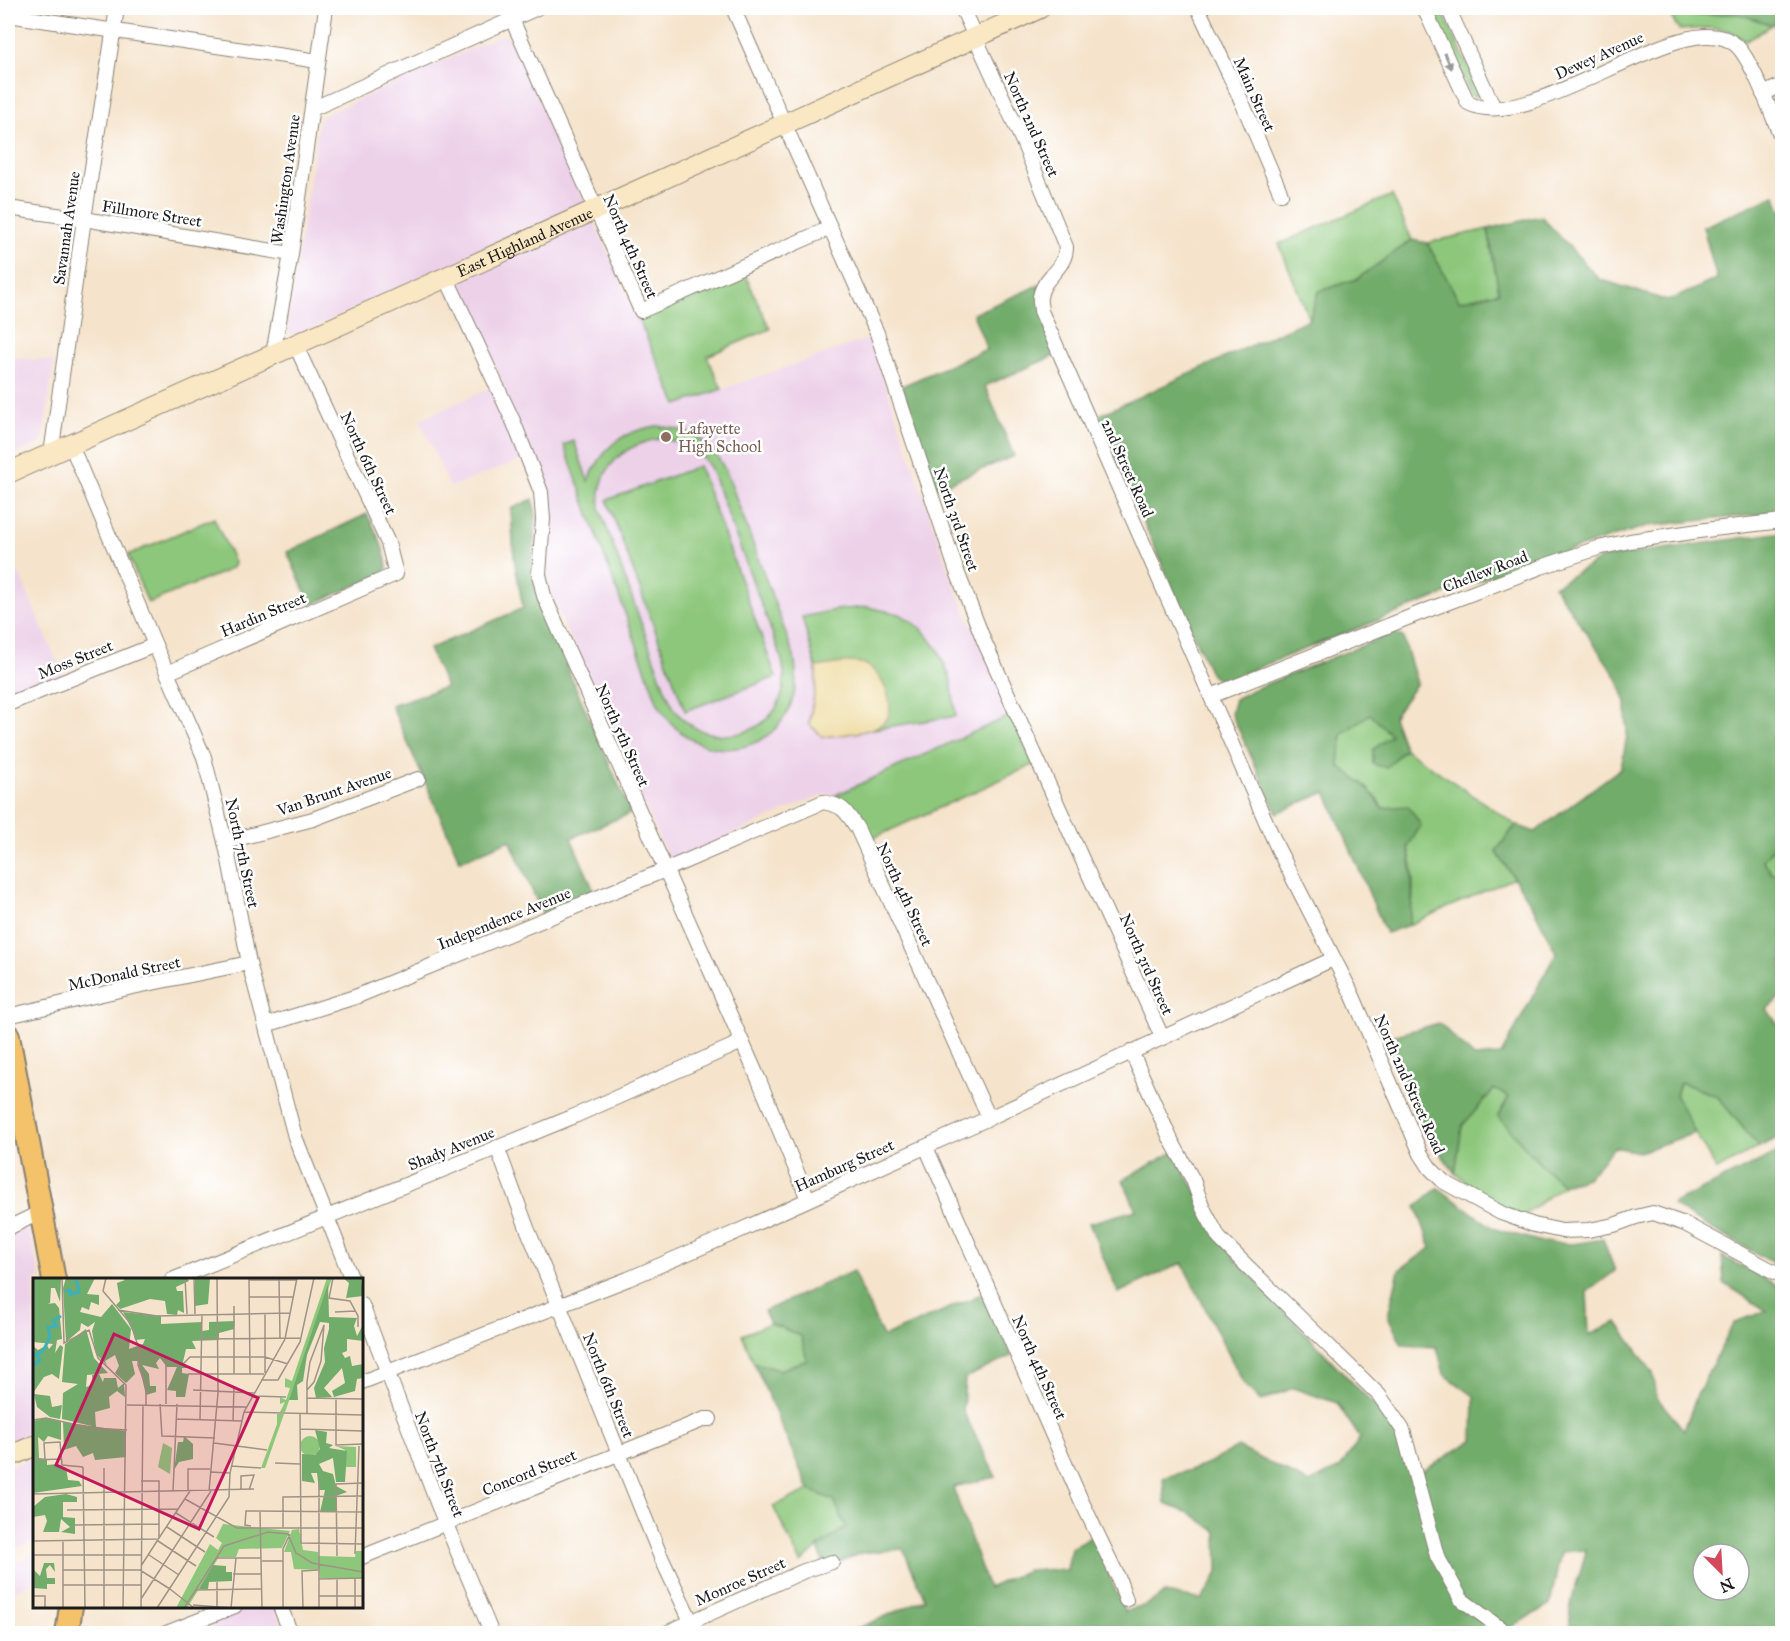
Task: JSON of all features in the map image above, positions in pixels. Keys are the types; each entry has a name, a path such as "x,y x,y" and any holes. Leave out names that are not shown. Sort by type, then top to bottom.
{"main road":[{"path":"8,1036 54,1278"},
{"path":"65,1633 71,1608"}],"street":[{"name":"Savannah Avenue","path":"51,454 117,8"},
{"name":"Washington Avenue","path":"273,354 291,254 326,8"},
{"path":"312,109 509,13 537,8"},
{"name":"North 3rd Street","path":"733,8 877,333 956,569 984,640 1162,1037"},
{"name":"North 2nd Street","path":"962,8 1023,142 1066,247 1066,256"},
{"name":"East Highland Avenue","path":"8,473 1041,8"},
{"name":"Main Street","path":"1198,8 1242,102 1281,194"},
{"name":"Dewey Avenue","path":"1424,8 1468,103 1484,108 1519,106 1662,45 1701,36 1719,36 1736,45 1746,58 1763,94"},
{"path":"1448,8 1494,108"},
{"name":"North 4th Street","path":"509,13 641,311 830,228"},
{"path":"8,15 318,61"},
{"path":"1782,85 1763,94 1782,139"},
{"name":"Fillmore Street","path":"8,208 291,254"},
{"name":"2nd Street Road","path":"1066,256 1043,288 1040,297 1041,311 1211,696"},
{"name":"North 5th Street","path":"446,277 514,423 540,492 543,519 539,574 544,596 742,1042 808,1199"},
{"name":"North 6th Street","path":"295,344 388,543 396,574 371,585"},
{"name":"North 7th Street","path":"71,445 204,758 225,842 249,963 295,1137 351,1278"},
{"name":"Chellew Road","path":"1211,696 1420,613 1598,548 1671,535 1782,521"},
{"name":"Hardin Street","path":"167,673 371,585"},
{"name":"Moss Street","path":"8,704 155,645"},
{"name":"North 2nd Street Road","path":"1211,696 1278,849 1352,994 1421,1154 1430,1168 1444,1182 1501,1213 1534,1225 1562,1232 1589,1230 1653,1213 1685,1224 1782,1276"},
{"name":"Van Brunt Avenue","path":"225,842 313,819 418,779"},
{"name":"North 4th Street","path":"752,833 823,802 838,805 847,813 990,1118"},
{"name":"Independence Avenue","path":"266,1025 356,997 752,833"},
{"name":"Hamburg Street","path":"363,1382 628,1279 990,1118 1333,959"},
{"name":"McDonald Street","path":"8,1016 249,963"},
{"name":"Shady Avenue","path":"177,1278 570,1118 742,1042"},
{"path":"1131,1051 1219,1238 1378,1395 1402,1430 1437,1556 1461,1599 1508,1634"},
{"name":"North 6th Street","path":"497,1147 526,1227 560,1305 660,1555 694,1627"},
{"name":"North 4th Street","path":"926,1147 1081,1500 1118,1577 1126,1600"},
{"path":"8,1228 41,1212"},
{"name":"North 7th Street","path":"363,1308 446,1524 492,1634"},
{"name":"Concord Street","path":"363,1557 619,1453 710,1419"},
{"path":"8,1457 33,1446"},
{"name":"Monroe Street","path":"664,1634 694,1627 804,1571 832,1562"},
{"path":"164,1634 230,1608"},
{"path":"281,1608 291,1634"}],"shaded area":[{"name":"Lafayette High School","path":"501,35 509,37 515,47 677,405 870,338 953,583 1011,715 836,795 811,799 679,858 672,860 666,853 553,600 546,566 550,507 543,475 535,455 450,487 420,420 503,382 451,265 297,335 292,335 287,329 319,120 331,112"},
{"path":"8,357 54,361 43,439 39,444 8,457"},
{"path":"8,549 64,677 8,698"},
{"path":"19,1230 27,1230 40,1278 33,1278 33,1439 8,1450 8,1235"},
{"path":"33,1457 33,1541 8,1553 8,1468"},
{"path":"33,1554 33,1582 8,1593 8,1566"},
{"path":"251,1608 274,1608 286,1634 188,1634"}],"green space":[{"path":"1431,8 1441,8 1479,90 1478,95 1474,97 1471,95"},
{"path":"1667,8 1782,8 1782,19 1772,25 1739,14 1670,15"},
{"path":"1739,14 1772,25 1746,41 1728,30 1708,28 1679,30 1670,15"},
{"path":"1392,195 1412,240 1357,279 1319,291 1309,319 1279,244"},
{"path":"1775,195 1782,211 1782,512 1647,526 1493,575 1221,682 1211,675 1097,416 1309,319 1319,291 1357,279 1412,240 1427,243 1459,301 1499,292 1488,229 1541,216 1599,279 1668,301 1717,279 1703,227"},
{"path":"1488,229 1499,292 1459,301 1427,243"},
{"path":"743,270 770,329 707,356 722,389 677,405 638,318"},
{"path":"1039,285 1056,355 985,386 1014,456 936,488 902,386 987,349 973,314"},
{"path":"657,426 691,434 707,445 721,462 794,656 795,688 787,714 770,733 749,745 725,749 700,744 677,729 658,704 564,445 574,441 588,481 600,459 614,443 632,432","holes":["667,440 694,450 710,467 781,657 784,680 779,702 761,724 736,734 708,733 695,728 675,710 665,689 600,509 602,482 614,461 623,453 646,442"]},
{"path":"699,466 776,677 685,711 607,500"},
{"path":"533,499 536,517 531,569 539,604 631,813 571,838 595,893 542,913 510,840 460,861 391,705 446,687 429,649 523,608 514,558 511,509"},
{"path":"367,514 382,547 387,568 382,574 311,605 287,552"},
{"path":"214,518 234,562 233,567 148,603 128,555"},
{"path":"1782,532 1782,838 1763,860 1772,874 1782,874 1782,996 1767,1009 1782,1031 1782,1136 1759,1147 1717,1096 1680,1082 1676,1096 1695,1133 1639,1152 1614,1147 1587,1178 1563,1185 1539,1163 1498,1116 1509,1097 1494,1089 1462,1126 1455,1173 1430,1139 1409,1092 1389,1037 1439,1023 1474,1057 1501,1055 1556,953 1532,905 1496,851 1516,825 1535,832 1621,768 1627,736 1626,702 1616,676 1554,586 1602,558"},
{"path":"867,607 900,614 921,628 938,649 951,680 956,716 823,737 809,724 816,684 816,667 802,617 835,610"},
{"path":"1393,633 1403,637 1417,683 1393,717 1405,749 1386,768 1373,764 1373,750 1391,735 1370,714 1342,734 1339,766 1368,789 1382,808 1408,806 1421,825 1408,847 1412,886 1409,925 1386,933 1326,792 1277,813 1231,713 1235,699 1252,690"},
{"path":"1370,713 1392,735 1373,750 1386,768 1405,749 1516,825 1496,851 1514,878 1409,925 1413,898 1413,870 1408,847 1375,796 1338,766 1342,734"},
{"path":"1011,715 1033,765 869,840 852,810 836,795"},
{"path":"1782,838 1782,874 1772,874 1763,860"},
{"path":"1680,1082 1717,1096 1759,1147 1717,1170 1676,1096"},
{"path":"1494,1089 1509,1097 1498,1116 1539,1163 1563,1185 1522,1217 1484,1196 1455,1173 1462,1126"},
{"path":"1782,1150 1782,1268 1672,1204"},
{"path":"1173,1152 1235,1259 1385,1417 1420,1473 1473,1440 1474,1396 1444,1374 1437,1347 1402,1345 1388,1316 1399,1270 1431,1248 1416,1206 1438,1188 1495,1229 1542,1242 1573,1244 1603,1239 1615,1271 1587,1292 1589,1335 1617,1322 1653,1373 1657,1398 1684,1430 1697,1395 1734,1322 1767,1311 1724,1283 1722,1256 1782,1288 1782,1633 1572,1633 1571,1603 1586,1550 1561,1552 1550,1604 1503,1633 855,1633 854,1630 925,1599 903,1549 861,1553 825,1568 818,1547 846,1527 834,1500 809,1490 754,1363 780,1370 807,1360 801,1336 770,1323 764,1311 853,1271 883,1337 984,1293 1012,1356 965,1378 963,1411 996,1477 953,1487 988,1588 1028,1570 1067,1570 1071,1548 1092,1536 1125,1612 1144,1606 1165,1593 1202,1600 1218,1573 1217,1532 1192,1514 1165,1504 1163,1478 1203,1466 1238,1447 1309,1483 1340,1468 1360,1438 1337,1403 1293,1388 1261,1401 1244,1384 1182,1263 1118,1293 1089,1223 1136,1210 1123,1180"},
{"path":"770,1323 801,1336 808,1360 780,1370 754,1363 742,1335"},
{"path":"809,1490 834,1500 846,1527 818,1547 801,1563 773,1506"}],"sand":[{"path":"850,662 864,664 876,673 889,697 889,713 886,720 874,728 857,733 823,737 809,724 816,684 816,667"}],"place":[{"name":"Lafayette High School","path":"666,437"}]}
